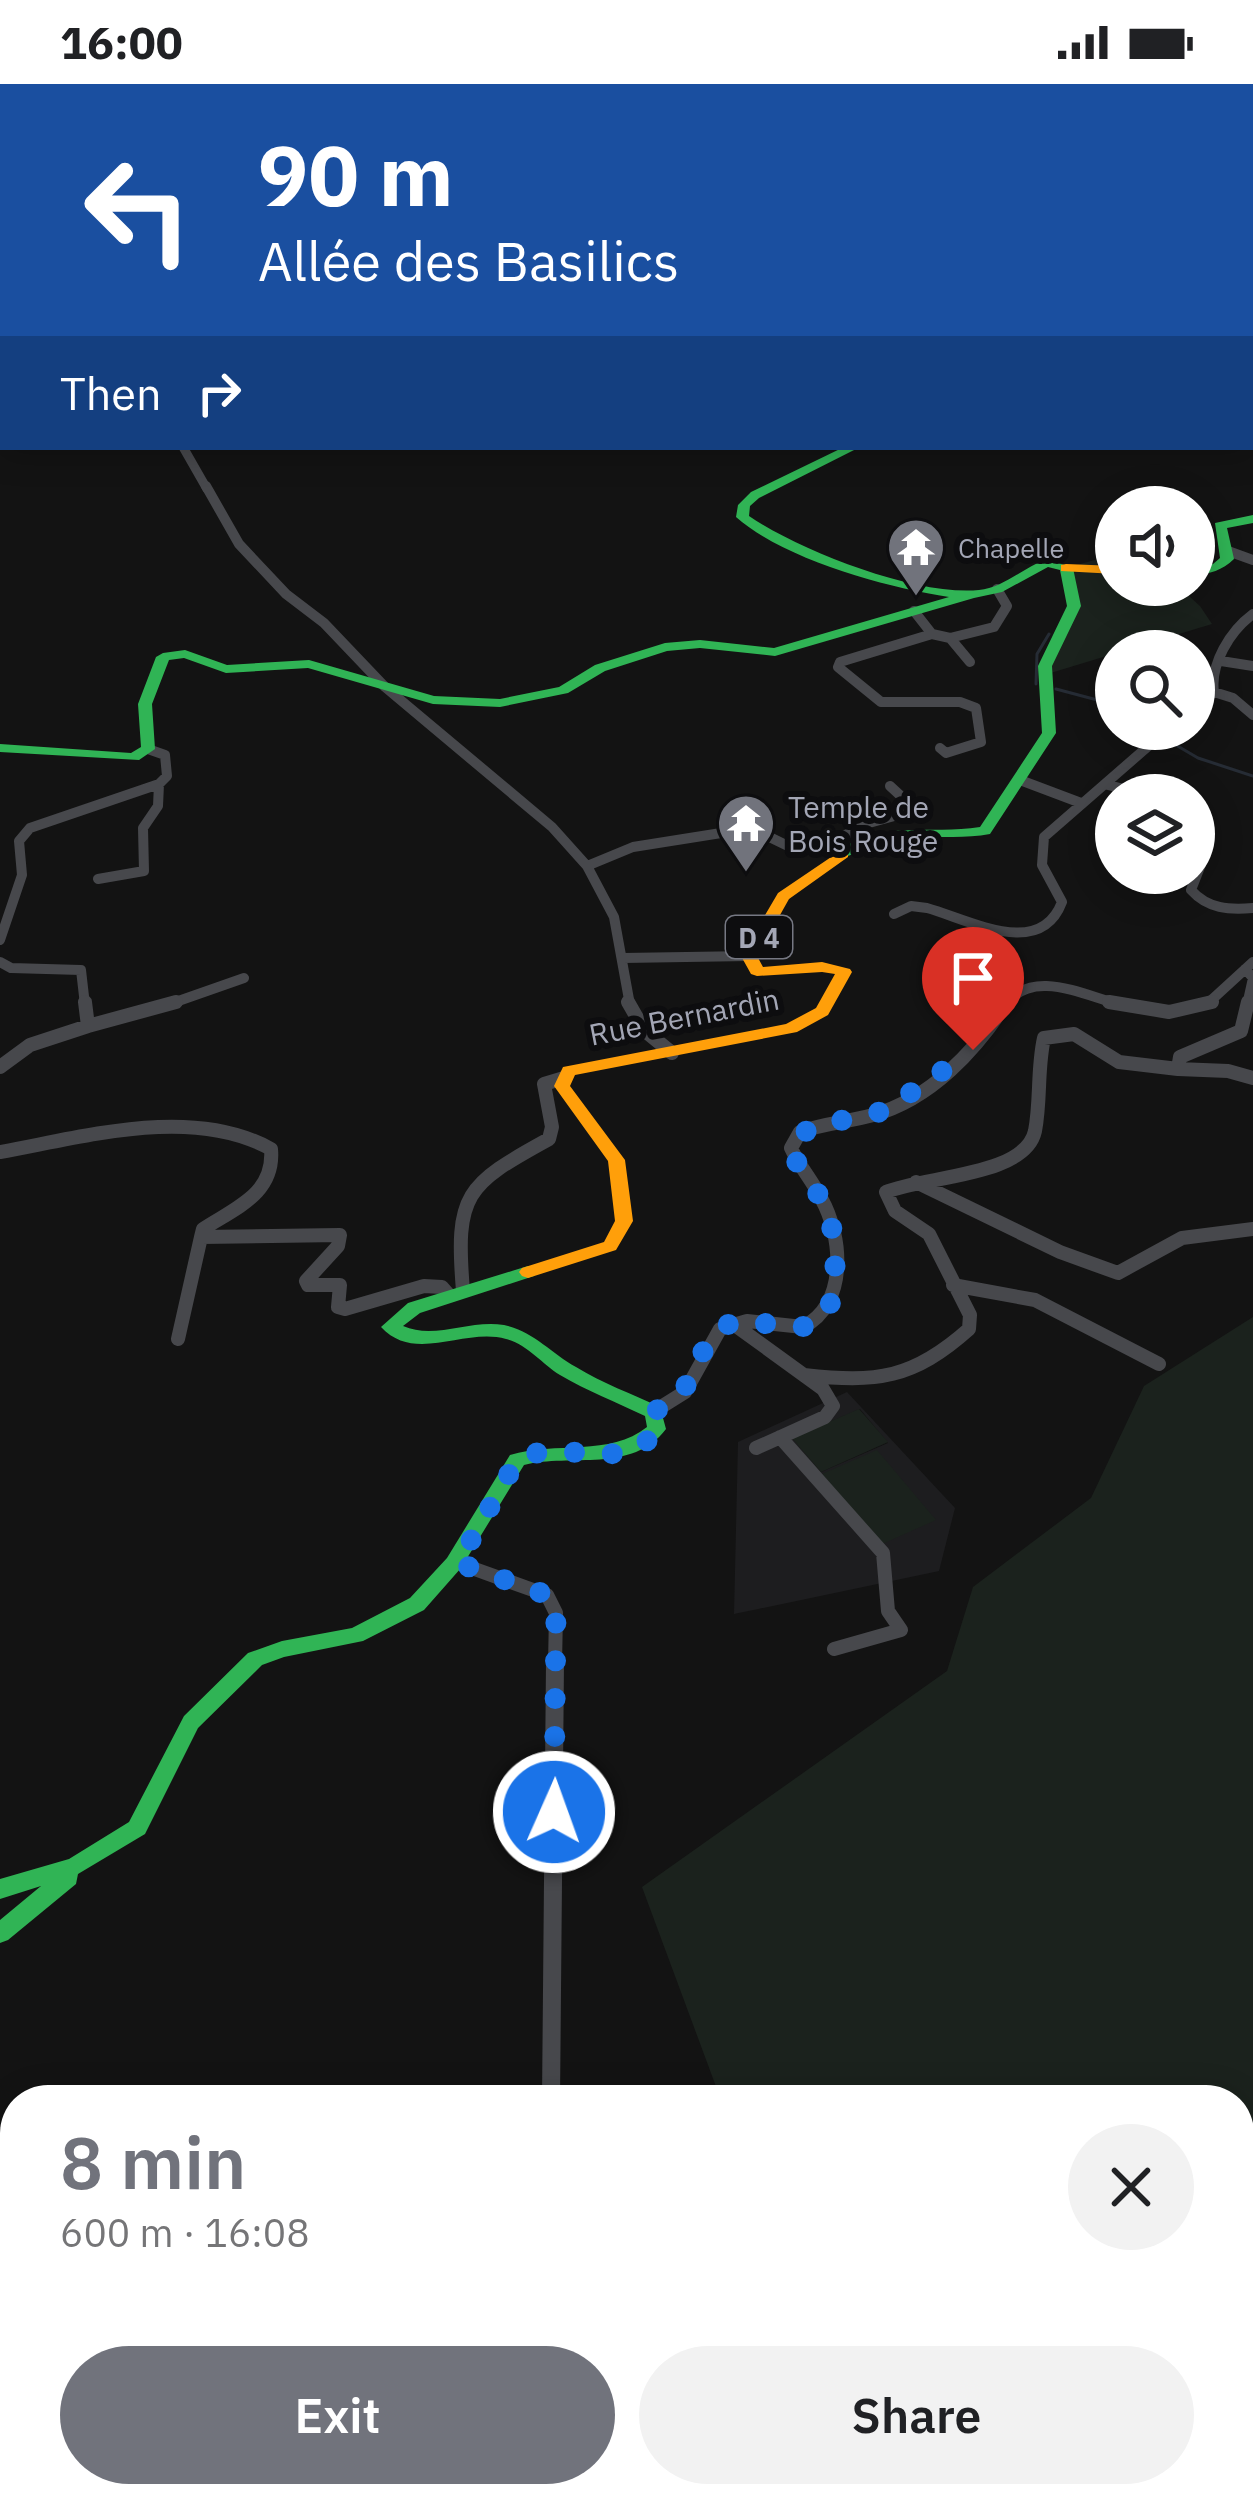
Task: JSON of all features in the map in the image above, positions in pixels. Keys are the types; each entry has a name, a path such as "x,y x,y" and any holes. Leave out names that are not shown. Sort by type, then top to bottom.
{"main road":[{"path":"848,450 755,495 744,505 742,517 750,528 794,548 969,595"},
{"path":"1215,567 1228,551 1220,526 1253,519"},
{"path":"0,748 134,757 148,749 143,719 148,691 163,657 173,654 226,669 309,664 433,700 522,701 562,690 600,668 665,647 700,644 769,652 997,589 1046,563 1095,570"},
{"name":"Rue Bernardin","path":"653,1412 564,1369 524,1339 504,1331 460,1330 417,1339 401,1337 390,1327 414,1307 610,1246 621,1236 625,1223 619,1159 569,1098 564,1078 582,1066 734,1042 812,1020 843,975 828,964 768,975 757,971 749,956 783,896 863,839 906,830 962,836 982,833 1021,780 1052,723 1044,670 1048,648 1073,615 1066,568"},
{"path":"0,1934 139,1826 179,1741 245,1666 266,1653 352,1637 384,1624 427,1597 458,1563 517,1460 532,1451 612,1455 633,1451 657,1429 653,1412"},
{"path":"8,1888 82,1866"},
{"path":"8,1888 34,1904"}],"street":[{"path":"185,450 239,544 286,594 342,639 385,687 559,834 587,866 614,917 624,990 637,1021 672,1053"},
{"path":"1228,551 1253,560"},
{"path":"940,748 946,753 981,742 976,708 961,701 880,702 838,667 840,662 932,634 950,638 994,627 1006,606 997,589"},
{"path":"914,611 932,634"},
{"path":"1215,670 1232,631 1253,614"},
{"path":"950,638 970,662"},
{"path":"1221,661 1253,666"},
{"path":"1215,692 1250,708"},
{"path":"0,940 22,875 19,842 30,828 159,784 167,776 165,755 148,749"},
{"path":"1121,774 1150,750"},
{"path":"1021,780 1081,802"},
{"path":"98,879 144,871 143,828 158,806 159,784"},
{"path":"587,866 633,848 740,830 754,830 788,846 814,851 869,823 916,810 890,786"},
{"path":"894,914 919,906 1014,934 1037,931 1059,915 1062,902 1045,876 1041,842 1095,793"},
{"path":"1194,894 1217,908 1253,908"},
{"path":"623,958 749,956"},
{"path":"0,962 11,968 81,970 88,1027"},
{"path":"653,1412 686,1392 697,1363 719,1331 732,1323 797,1328 812,1324 831,1300 835,1265 828,1213 790,1148 800,1132 884,1111 900,1102 988,1036 1010,995 1024,985 1040,983 1179,1012 1214,1001 1249,965 1253,978 1246,1024 1241,1031 1180,1057 1178,1069"},
{"path":"0,1067 30,1045 244,978"},
{"path":"804,1376 895,1379 969,1330 970,1315 929,1234 886,1200 886,1192 1005,1161 1032,1142 1038,1058 1044,1038 1074,1034 1129,1065 1228,1071 1253,1078"},
{"path":"201,1237 340,1235 338,1246 306,1281 308,1285 340,1285 336,1301 345,1309 424,1286 456,1293 458,1245 472,1186 498,1163 549,1139 552,1127 544,1084 564,1078"},
{"path":"0,1152 136,1131 246,1131 271,1150 269,1176 248,1204 202,1229 178,1339"},
{"path":"916,1182 1060,1252 1118,1273 1182,1238 1253,1229"},
{"path":"953,1286 994,1285 1040,1299 1159,1364"},
{"path":"732,1323 823,1389 833,1406 825,1417 756,1448"},
{"path":"780,1437 883,1553 888,1611 901,1630 834,1649"},
{"path":"458,1563 547,1595 556,1612 551,2085"}],"shaded area":[{"path":"1095,560 1095,606 1200,606 1212,624 1192,630 1095,630 1095,660 1044,675 1073,615 1066,568"},
{"path":"1253,1317 1253,2085 715,2085 642,1887 947,1671 973,1587 1091,1498 1144,1386"},
{"path":"847,1392 955,1508 939,1571 734,1614 738,1442","holes":["860,1409 888,1443 821,1472 793,1438"]},
{"path":"859,1409 888,1442 821,1472 792,1438"},
{"path":"877,1450 936,1520 880,1545 822,1474"}],"waterway":[{"path":"1036,684 1037,654 1049,634"},
{"path":"1056,689 1095,699"},
{"path":"1184,750 1253,776"}],"traffic: fast":[{"path":"843,854 861,843 896,834 985,831 1049,733 1045,666 1074,606 1066,568 1047,563 997,589 955,594 891,581 821,558 742,517 744,505 755,495 848,450"},
{"path":"1215,567 1227,559 1220,526 1253,519"},
{"path":"0,748 134,757 148,749 145,704 163,657 185,654 226,669 309,664 433,700 500,703 563,690 600,668 665,647 700,644 775,652 969,595"},
{"path":"0,1889 75,1866 137,1828 191,1722 255,1659 356,1635 417,1604 454,1563 517,1460 626,1449 657,1429 653,1412 572,1373 514,1334 492,1330 430,1338 390,1327 414,1308 528,1272"},
{"path":"0,1933 68,1877"}],"traffic: slow":[{"path":"1066,568 1095,569"},
{"path":"528,1272 610,1246 624,1221 616,1160 562,1086 569,1071 791,1028 822,1011 844,972 822,967 757,971 749,956 783,896 843,854"}],"place":[{"name":"Chapelle","path":"916,598"},
{"name":"Temple de Bois Rouge","path":"746,874"}],"route":[{"path":"554,1812 556,1612 547,1595 458,1563 506,1475 532,1451 612,1455 650,1441 657,1429 653,1412 686,1392 697,1363 725,1325 740,1322 797,1328 812,1324 831,1300 834,1250 828,1213 790,1148 794,1140 812,1127 884,1111 973,1050"}]}
